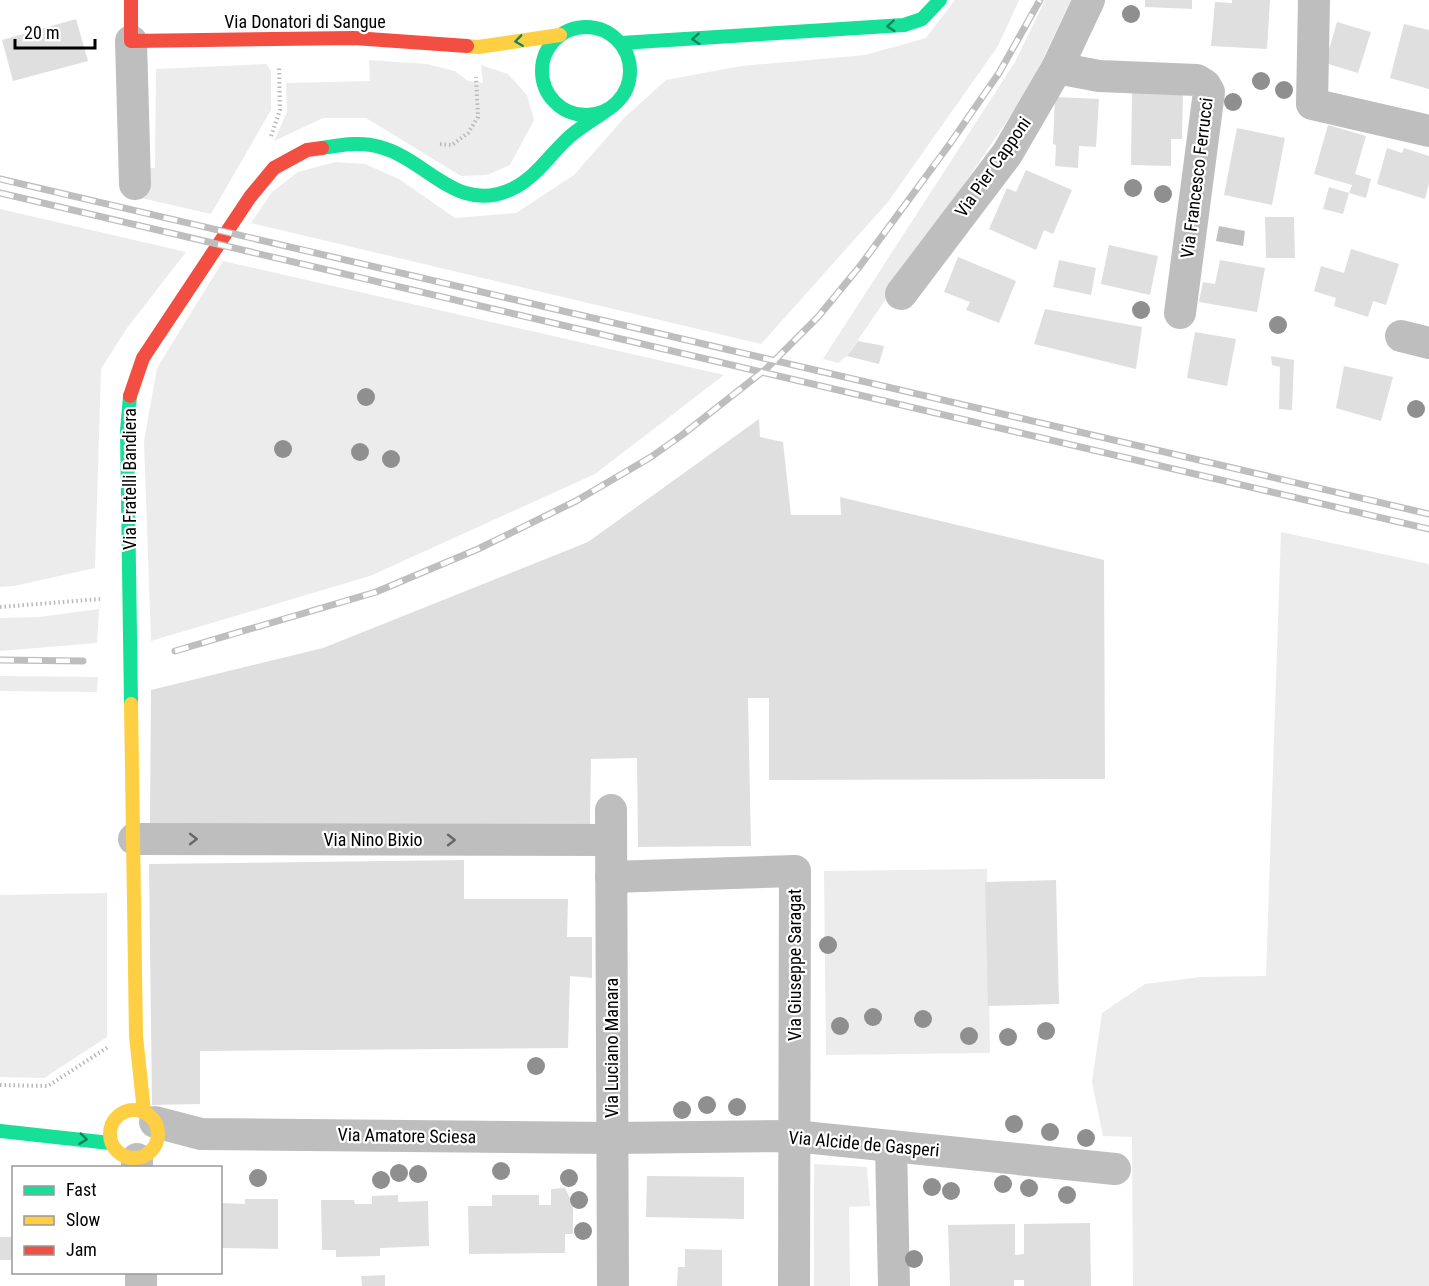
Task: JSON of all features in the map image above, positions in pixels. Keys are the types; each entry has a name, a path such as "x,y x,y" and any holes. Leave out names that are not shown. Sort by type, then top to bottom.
{"street":[{"path":"131,0 135,184"},
{"path":"621,44 904,25 922,19 940,0"},
{"name":"Via Pier Capponi","path":"901,294 1007,154 1057,68 1089,0"},
{"path":"1314,0 1312,104 1429,131"},
{"path":"578,27 588,27 603,30 621,44 630,61 630,81 619,102 607,110 587,116 572,113 553,101 543,79 542,69 550,46 560,35 578,27"},
{"name":"Via Donatori di Sangue","path":"131,40 354,38 478,47 560,35"},
{"name":"Via Donatori di Sangue","path":"478,47 498,57"},
{"name":"Via Francesco Ferrucci","path":"1057,68 1099,76 1197,80 1205,85 1209,92 1180,313"},
{"path":"527,70 543,79"},
{"path":"548,93 550,115"},
{"name":"Via Fratelli Bandiera","path":"146,1141 136,1036 127,430 130,393 143,358 250,197 274,168 307,150 355,142 379,146 398,153 453,189 472,196 484,197 514,188 536,172 568,138 607,110"},
{"path":"552,154 553,134"},
{"name":"Via Nino Bixio","path":"134,839 611,825"},
{"name":"Via Luciano Manara","path":"611,825 613,1286"},
{"name":"Via Giuseppe Saragat","path":"611,877 795,872 794,1136"},
{"name":"Via Fratelli Bandiera","path":"110,1143 110,1126 118,1108 136,1036"},
{"path":"7,1131 110,1143 121,1155 146,1141 137,1109 118,1108"},
{"path":"7,1131 69,1124"},
{"name":"Via Amatore Sciesa","path":"146,1141 201,1134 612,1138"},
{"path":"794,1136 794,1286"},
{"name":"Via Alcide de Gasperi","path":"612,1138 794,1136 1115,1169"},
{"path":"891,1146 894,1286"}],"path":[{"path":"269,143 280,110 279,64"},
{"path":"435,144 452,145 468,133 478,117 478,80 475,74"},
{"path":"0,607 130,594"},
{"path":"0,1085 48,1086 118,1041"}],"shaded area":[{"path":"955,0 1019,0 998,46 888,202 761,344 251,223 272,192 298,172 335,162 365,164 399,179 455,218 516,213 574,175 623,119 666,80 741,66 865,55 926,38"},
{"path":"1045,0 1071,0 1028,90 847,356 838,363 823,359 1015,62"},
{"path":"369,60 427,64 455,71 468,81 483,83 481,65 508,74 527,95 534,120 510,165 487,175 461,176 366,118 323,118 274,141 287,112 286,83 370,81"},
{"path":"266,64 271,71 271,110 211,214 141,198 139,168 155,168 156,69"},
{"path":"0,209 186,252 127,328 101,369 95,568 0,587"},
{"path":"1219,226 1245,231 1243,246 1216,241"},
{"path":"223,261 724,375 595,474 370,576 151,641 144,441 157,368"},
{"path":"1281,532 1429,564 1429,1286 1133,1286 1132,1137 1103,1136 1092,1082 1102,1013 1145,984 1201,977 1266,976"},
{"path":"99,609 97,643 0,651 0,618 39,617"},
{"path":"0,676 98,677 97,692 0,691"},
{"path":"987,869 990,1053 826,1055 824,871"},
{"path":"107,893 107,1037 44,1078 0,1077 0,895"},
{"path":"814,1164 867,1167 870,1206 849,1207 850,1286 814,1286"}],"building":[{"path":"1145,0 1192,0 1192,9 1145,7"},
{"path":"1232,0 1270,0 1267,49 1211,46 1215,2 1232,3"},
{"path":"76,19 88,61 13,81 2,40"},
{"path":"1337,22 1371,32 1358,73 1325,63"},
{"path":"1404,24 1429,30 1429,89 1390,78"},
{"path":"1132,92 1183,93 1182,139 1171,139 1171,166 1131,165"},
{"path":"1055,97 1099,99 1096,147 1079,146 1078,168 1055,166 1056,145 1053,144"},
{"path":"1328,125 1366,136 1355,174 1371,179 1366,198 1349,193 1352,185 1314,174"},
{"path":"1237,128 1285,138 1272,205 1224,195"},
{"path":"1387,148 1402,153 1404,148 1429,156 1429,183 1425,199 1377,184"},
{"path":"1026,170 1072,190 1053,234 1044,230 1036,250 989,229 1007,188 1016,192"},
{"path":"1329,187 1349,193 1343,214 1323,209"},
{"path":"1265,217 1294,217 1295,258 1266,258"},
{"path":"1109,245 1158,256 1150,295 1101,284"},
{"path":"1351,249 1399,264 1386,305 1373,301 1368,317 1334,306 1336,298 1314,291 1321,266 1344,273"},
{"path":"958,257 1016,281 999,323 966,310 970,302 944,292"},
{"path":"1059,260 1096,268 1091,295 1053,287"},
{"path":"1220,260 1265,268 1257,312 1199,302 1203,282 1215,284"},
{"path":"1045,309 1142,327 1136,369 1034,344"},
{"path":"1195,332 1236,339 1227,386 1187,378"},
{"path":"858,341 884,346 879,364 847,356"},
{"path":"1271,356 1294,360 1292,410 1279,409 1280,367 1272,365"},
{"path":"1344,366 1393,377 1381,421 1336,408"},
{"path":"759,419 760,437 783,442 791,515 841,515 840,497 1104,560 1105,779 769,780 769,698 748,698 751,846 638,847 637,758 591,759 590,824 150,824 151,690 323,648 588,542"},
{"path":"464,860 464,899 568,899 567,937 592,937 592,978 570,976 568,1048 200,1051 200,1104 152,1105 149,864"},
{"path":"1056,880 1059,1004 988,1006 985,882"},
{"path":"647,1176 744,1177 744,1219 646,1217"},
{"path":"565,1188 573,1204 573,1234 565,1234 565,1253 469,1254 468,1206 492,1206 492,1195 539,1195 539,1205 551,1205 551,1189"},
{"path":"398,1195 398,1202 428,1201 429,1246 380,1248 380,1256 336,1257 336,1250 322,1250 321,1200 354,1200 355,1204 372,1204 372,1196"},
{"path":"245,1199 278,1199 278,1249 222,1248 222,1203 245,1204"},
{"path":"1090,1223 1091,1286 1024,1286 1024,1280 1014,1280 1014,1286 950,1286 948,1225 1015,1224 1015,1255 1024,1254 1024,1224"},
{"path":"0,1237 12,1237 12,1260 0,1260"},
{"path":"685,1249 722,1250 722,1286 677,1286 678,1267 685,1267"},
{"path":"385,1275 385,1286 362,1286 361,1276"}],"railway":[{"path":"175,651 376,592 478,549 576,501 651,457 682,435 766,369 818,317 860,266 999,73 1040,0"},
{"path":"0,179 1429,514"},
{"path":"0,193 1429,529"},
{"path":"0,660 83,661"}],"traffic: fast":[{"path":"621,43 904,25 922,19 940,0"},
{"path":"586,27 603,30 617,40 627,54 630,71 627,88 617,102 603,112 586,115 569,112 555,102 545,88 542,71 545,54 555,40 569,30 586,27"},
{"path":"322,148 358,144 373,145 397,154 459,191 475,195 493,195 512,189 528,179 571,136 607,110"},
{"path":"130,396 127,431 131,704"},
{"path":"0,1131 110,1143"}],"traffic: slow":[{"path":"467,46 478,47 560,35"},
{"path":"131,704 136,1036 144,1112"},
{"path":"129,1110 139,1110 154,1120 158,1134 157,1143 148,1154 139,1158 129,1158 114,1148 110,1139 110,1129 120,1114 129,1110"}],"traffic: jam":[{"path":"131,0 131,41 354,38 467,46"},
{"path":"130,396 143,358 250,197 274,168 307,150 322,148"}]}
